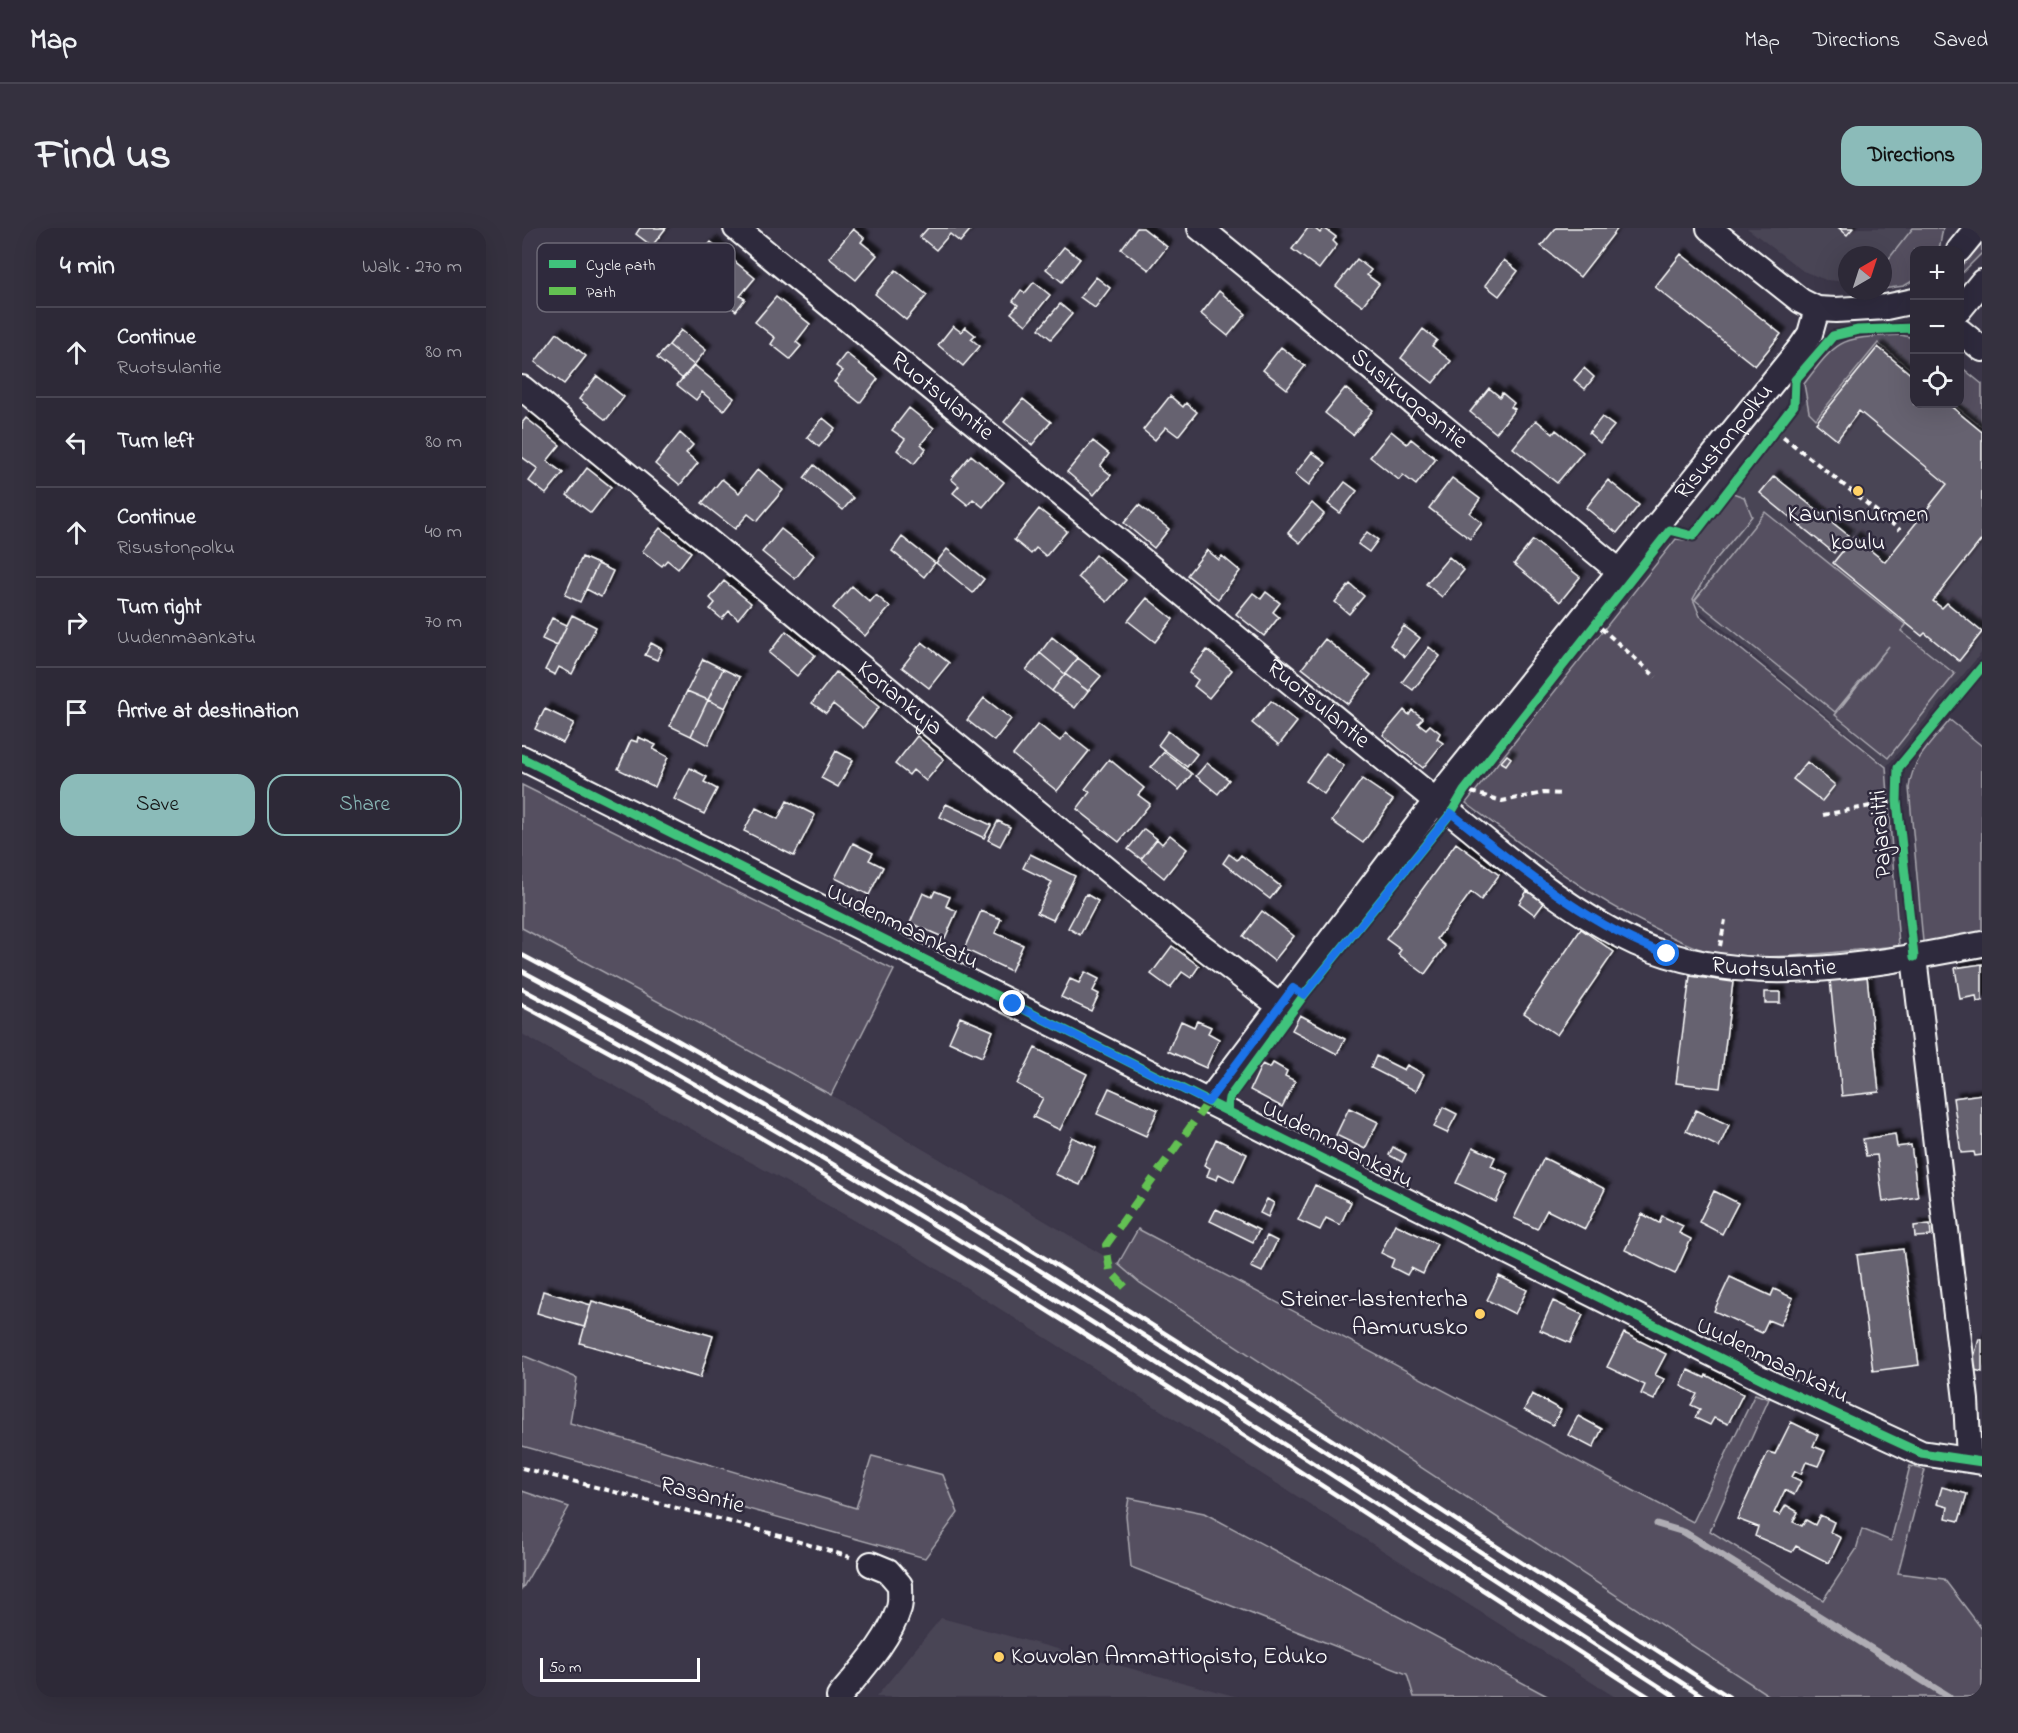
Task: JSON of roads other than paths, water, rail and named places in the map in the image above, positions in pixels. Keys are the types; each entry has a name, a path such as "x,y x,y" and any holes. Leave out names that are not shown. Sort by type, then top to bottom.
{"street":[{"name":"Ruotsulantie","path":"736,228 1443,807 1554,893 1606,926 1636,943 1700,965 1733,969 1807,969 1914,957 1982,944"},
{"name":"Susikuopantie","path":"1200,228 1618,571"},
{"path":"1709,228 1801,301 1817,309 1887,306 1910,302"},
{"path":"1962,246 1977,228"},
{"path":"1964,303 1982,282"},
{"name":"Risustonpolku","path":"1208,1102 1280,1006 1443,807 1618,571 1801,347 1810,334 1817,309"},
{"path":"1964,335 1982,349"},
{"name":"Koriankuja","path":"522,388 1178,928 1280,1006"},
{"name":"Uudenmaankatu","path":"522,758 1776,1386 1921,1453 1975,1461"},
{"path":"1914,957 1975,1461"},
{"path":"839,1697 863,1668 889,1629 899,1607 900,1585 888,1570 871,1564"}],"waterway":[{"path":"1657,1524 1684,1532 1949,1697"}],"railway":[{"path":"522,955 677,1040 982,1220 1283,1408 1729,1697"},
{"path":"522,971 825,1140 973,1229 1267,1414 1704,1697"},
{"path":"522,989 671,1070 962,1242 1249,1422 1676,1697"},
{"path":"522,1005 667,1084 952,1252 1093,1339 1649,1697"}],"place":[{"name":"Kaunisnurmen koulu","path":"1858,491"},
{"name":"Steiner-lastenterha Aamurusko","path":"1480,1314"},
{"name":"Kouvolan Ammattiopisto, Eduko","path":"999,1657"}]}
